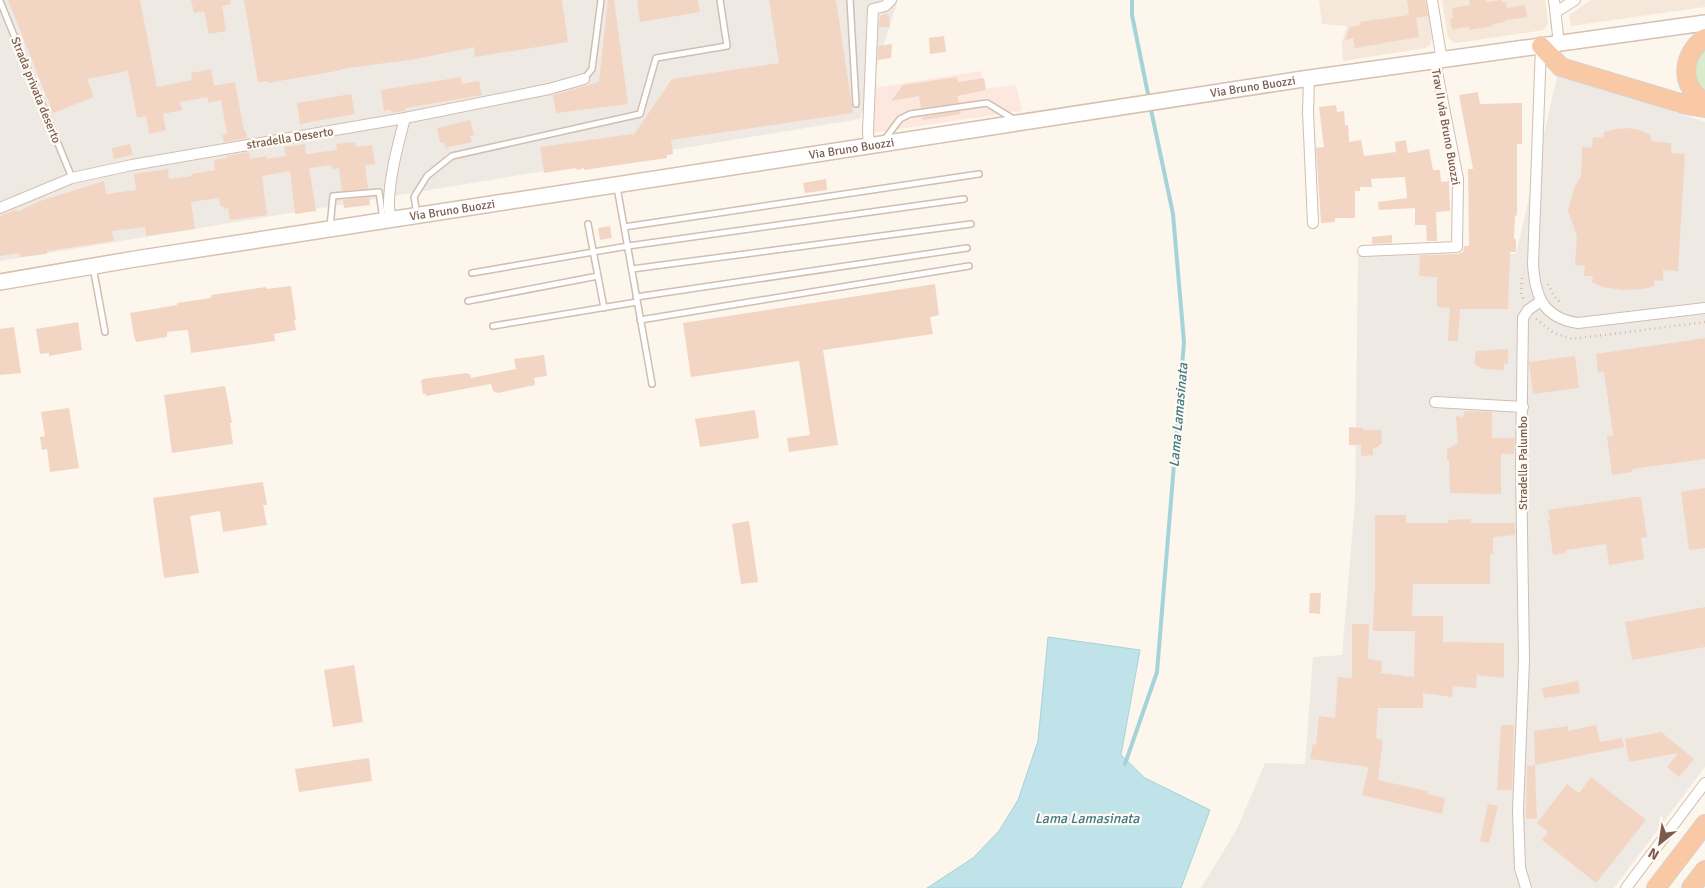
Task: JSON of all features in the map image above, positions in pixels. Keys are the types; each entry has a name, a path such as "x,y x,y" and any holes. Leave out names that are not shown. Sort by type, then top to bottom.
{"highway":[{"path":"1705,38 1688,58 1685,72 1690,86 1698,98 1705,102"},
{"path":"1541,46 1561,67 1687,105 1705,108"},
{"path":"1656,888 1705,824"},
{"path":"1691,888 1705,870"}],"main road":[{"name":"Via Bruno Buozzi","path":"0,282 330,229 1306,79 1705,23"}],"street":[{"path":"875,145 868,131 873,9 885,6 891,0"},
{"path":"1432,0 1438,61"},
{"path":"1554,0 1559,44"},
{"path":"1556,12 1575,0"},
{"path":"1541,46 1533,264 1534,283 1541,301 1555,316 1566,321 1578,323 1705,308"},
{"name":"Trav II via Bruno Buozzi","path":"1363,251 1457,247 1458,179 1438,61"},
{"name":"stradella Deserto","path":"0,208 72,178 188,154 405,118 549,89 584,79"},
{"path":"1306,79 1313,223"},
{"path":"388,220 391,184 405,118"},
{"path":"1528,310 1541,301"},
{"name":"Stradella Palumbo","path":"1526,888 1520,868 1518,810 1524,660 1523,318 1528,310"},
{"path":"1435,402 1523,407"},
{"path":"1626,888 1705,783"}],"lane":[{"path":"584,79 592,68 602,0"},
{"path":"417,216 414,197 427,176 452,156 640,114 656,58 727,46 720,0"},
{"path":"850,0 856,104"},
{"name":"Strada privata deserto","path":"0,1 72,178"},
{"path":"875,145 900,119 910,114 986,103 1014,124"},
{"path":"624,226 979,174"},
{"path":"616,185 652,384"},
{"path":"330,229 333,196 379,192 388,220"},
{"path":"472,273 628,246 964,199"},
{"path":"588,224 604,308"},
{"path":"632,268 971,224"},
{"path":"493,326 604,308 637,299 967,248"},
{"path":"93,266 105,332"},
{"path":"640,320 969,266"},
{"path":"468,300 598,276"}],"path":[{"path":"1522,275 1521,294 1528,310 1554,333 1572,339 1705,322"},
{"path":"1548,283 1554,296 1564,306"}],"shaded area":[{"path":"0,0 898,0 860,119 0,261"},
{"path":"1319,0 1427,0 1432,39 1430,45 1426,48 1343,61 1342,43 1347,26 1322,24"},
{"path":"1442,0 1545,0 1548,23 1544,30 1455,43 1448,38"},
{"path":"1591,0 1705,0 1705,7 1571,26 1569,15"},
{"path":"981,71 984,89 1016,85 1022,111 871,133 873,88"},
{"path":"1558,73 1705,122 1705,767 1614,888 1201,888 1237,829 1265,763 1305,764 1313,657 1342,655 1355,502 1358,256 1516,254"}],"green space":[{"path":"1705,45 1705,94 1696,81 1693,70 1694,64"}],"water":[{"name":"Lama Lamasinata","path":"1048,637 1140,650 1121,755 1145,778 1210,810 1181,888 927,888 973,858 999,831 1018,800 1038,741"}],"building":[{"path":"8,0 140,0 157,87 192,80 191,73 211,69 214,86 235,82 247,138 224,142 222,135 227,134 221,100 209,103 207,97 180,102 182,110 163,114 166,130 149,134 146,116 137,118 128,71 87,79 94,97 53,113"},
{"path":"191,0 230,0 231,4 222,6 226,31 209,34 204,11 194,13"},
{"path":"244,0 562,0 568,42 475,57 474,47 416,59 341,69 268,83 268,81 258,82"},
{"path":"608,0 614,0 628,104 556,113 553,95 599,82"},
{"path":"637,0 698,0 700,12 640,22"},
{"path":"769,0 836,0 853,113 671,140 673,154 667,155 667,158 584,170 584,168 577,170 576,168 544,173 540,147 632,134 633,136 672,79 779,63"},
{"path":"1407,0 1425,0 1428,16 1416,18 1419,37 1355,48 1353,38 1345,40 1350,27 1361,25 1360,22 1409,15"},
{"path":"1469,0 1485,0 1486,2 1502,0 1502,2 1506,2 1507,8 1525,5 1527,17 1505,20 1505,22 1493,24 1493,26 1470,30 1469,27 1452,29 1450,19 1453,18 1452,8 1470,5"},
{"path":"885,13 889,16 890,27 879,27 880,16"},
{"path":"944,36 946,52 930,54 929,38"},
{"path":"892,44 891,58 878,60 878,46"},
{"path":"461,77 462,84 479,81 482,95 406,108 405,111 391,113 391,110 384,111 381,90"},
{"path":"957,77 958,82 984,78 986,90 957,96 959,103 921,108 919,96 891,101 903,85"},
{"path":"1478,92 1480,104 1522,103 1522,144 1517,144 1517,215 1515,216 1514,239 1516,239 1516,252 1510,252 1508,309 1460,309 1458,341 1448,341 1450,308 1437,307 1437,277 1419,276 1420,255 1458,254 1463,252 1464,246 1469,246 1468,169 1473,169 1459,95"},
{"path":"351,94 355,114 300,124 297,103"},
{"path":"1336,105 1337,112 1344,111 1345,125 1348,125 1349,142 1361,140 1364,156 1396,152 1395,142 1406,140 1408,153 1429,149 1433,170 1440,170 1441,182 1449,181 1450,211 1436,212 1437,241 1427,241 1426,225 1415,225 1415,208 1379,210 1378,202 1407,198 1405,177 1371,179 1372,187 1360,187 1360,191 1355,191 1355,218 1335,218 1335,222 1321,223 1316,148 1324,147 1319,107"},
{"path":"960,111 961,114 923,120 922,117"},
{"path":"470,120 474,135 470,136 472,142 445,148 444,142 440,143 437,128"},
{"path":"1629,128 1651,135 1651,141 1671,143 1671,153 1685,154 1678,271 1663,270 1663,281 1655,280 1654,286 1643,289 1622,290 1603,287 1592,282 1593,276 1584,276 1585,266 1575,265 1577,236 1568,211 1574,188 1581,176 1582,147 1592,148 1593,137 1603,138 1604,132"},
{"path":"355,142 356,147 372,145 375,164 365,165 368,189 342,191 339,168 332,169 331,165 309,168 316,211 295,214 290,171 262,176 267,215 230,220 228,208 224,209 223,206 220,206 219,198 191,202 195,229 146,236 145,227 112,231 114,241 48,251 46,254 20,257 19,253 0,256 0,216 17,209 17,212 40,201 104,181 106,194 136,190 134,174 168,169 169,179 192,176 191,174 215,170 214,160 227,158 226,156 249,152 250,159 266,156 267,159 286,156 284,147 305,144 306,154 337,150 336,144"},
{"path":"130,144 133,155 114,159 112,148"},
{"path":"826,179 827,190 805,193 803,183"},
{"path":"369,197 370,205 344,208 343,200"},
{"path":"610,226 612,238 600,240 598,228"},
{"path":"1392,235 1392,243 1372,244 1372,237"},
{"path":"935,284 939,315 930,317 933,334 823,350 838,445 789,452 787,438 810,435 799,361 691,377 683,323"},
{"path":"291,286 296,330 274,334 275,341 191,353 188,330 167,332 167,337 136,342 130,313 211,298 211,295 266,287 267,289"},
{"path":"78,322 82,350 49,356 49,353 40,354 36,329"},
{"path":"14,327 21,373 0,375 0,329"},
{"path":"1705,338 1705,459 1632,469 1632,472 1612,475 1607,436 1613,435 1604,372 1598,373 1596,354"},
{"path":"1508,349 1508,363 1504,364 1504,370 1482,369 1474,364 1476,351"},
{"path":"544,355 547,376 534,378 535,385 498,393 493,391 491,384 426,396 426,394 423,394 421,381 423,379 467,373 470,374 471,378 516,369 514,359"},
{"path":"1575,356 1579,388 1533,394 1529,362"},
{"path":"225,386 232,423 230,423 233,444 172,453 164,395"},
{"path":"69,408 79,468 50,472 47,449 42,450 40,437 45,436 41,412"},
{"path":"755,410 759,438 700,447 695,419"},
{"path":"1465,411 1492,412 1492,438 1515,438 1514,454 1501,454 1501,494 1450,493 1447,449 1458,443 1456,416 1463,417"},
{"path":"1349,427 1363,428 1363,430 1381,430 1382,444 1379,444 1379,447 1373,448 1373,455 1361,456 1361,445 1349,445"},
{"path":"263,482 267,505 263,505 267,525 223,532 220,511 190,516 199,573 164,578 153,498"},
{"path":"1705,488 1705,548 1689,550 1681,492"},
{"path":"1641,497 1647,537 1641,538 1644,559 1609,565 1606,544 1566,550 1566,553 1553,555 1548,510"},
{"path":"1375,515 1406,515 1406,523 1448,523 1448,520 1471,519 1470,523 1515,523 1515,535 1493,537 1493,554 1490,554 1490,584 1413,584 1412,616 1443,616 1443,642 1504,643 1504,678 1477,675 1476,688 1453,686 1452,697 1423,693 1423,708 1378,708 1376,738 1383,740 1378,780 1427,791 1427,794 1445,798 1442,814 1362,795 1369,767 1310,759 1313,744 1316,745 1319,716 1335,718 1338,677 1352,678 1352,624 1369,624 1368,659 1382,661 1381,673 1414,677 1415,631 1373,631"},
{"path":"749,521 758,582 741,584 732,524"},
{"path":"1310,593 1321,593 1320,614 1309,613"},
{"path":"1705,607 1705,647 1632,660 1625,622"},
{"path":"354,665 363,722 333,727 324,670"},
{"path":"1578,681 1580,693 1544,698 1542,688"},
{"path":"1501,725 1514,725 1512,790 1497,790"},
{"path":"1596,725 1600,742 1622,738 1624,747 1535,765 1534,731 1568,726 1568,731"},
{"path":"1661,732 1694,759 1679,777 1667,767 1678,753 1629,762 1625,739"},
{"path":"369,758 372,781 299,792 295,769"},
{"path":"1535,765 1537,819 1526,818 1527,766"},
{"path":"1591,777 1646,820 1596,883 1542,840 1548,832 1537,823 1567,784 1579,793"},
{"path":"1488,804 1498,806 1489,843 1480,841"}],"waterway":[{"name":"Lama Lamasinata","path":"1132,0 1132,15 1149,99"},
{"name":"Lama Lamasinata","path":"1125,764 1157,672 1184,342 1173,214 1150,105"}]}
